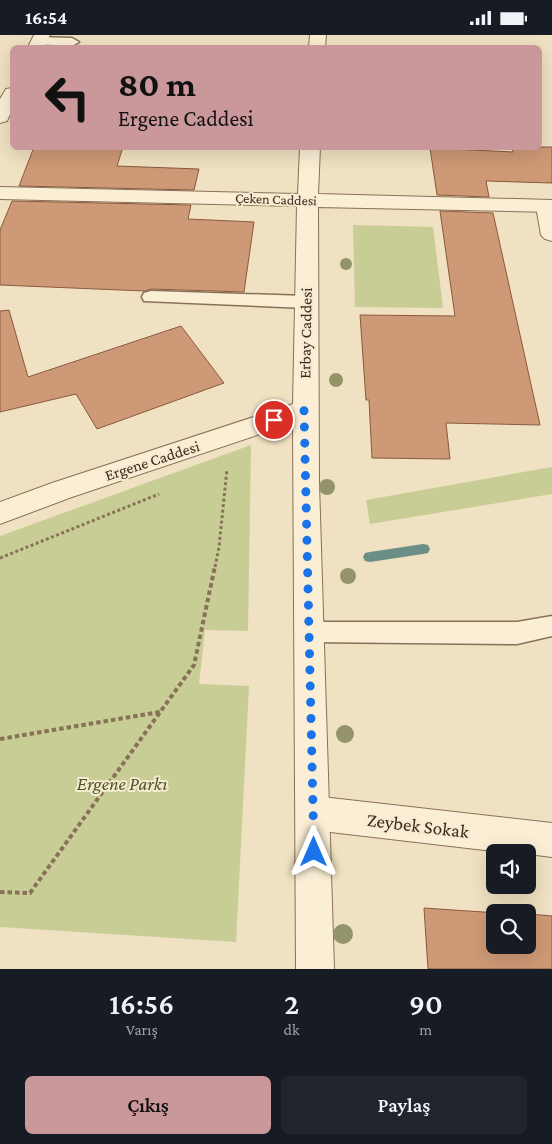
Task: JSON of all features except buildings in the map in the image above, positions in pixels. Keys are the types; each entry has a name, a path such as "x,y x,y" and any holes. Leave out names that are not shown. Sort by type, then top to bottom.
{"street":[{"path":"0,117 10,97"},
{"name":"Erbay Caddesi","path":"310,150 307,200 304,410 314,813 315,969"},
{"name":"Çeken Caddesi","path":"0,193 549,206"},
{"path":"549,206 552,235"},
{"name":"Ergene Caddesi","path":"0,513 72,487 304,410"},
{"name":"Zeybek Sokak","path":"314,813 552,840"}],"lane":[{"path":"39,41 72,42"},
{"path":"151,297 306,302"},
{"path":"309,632 517,633 552,626"}],"path":[{"path":"0,892 30,893 194,665 219,547 227,466 218,470"},
{"path":"0,558 164,492"},
{"path":"0,739 160,712"}],"green space":[{"path":"353,225 433,227 443,308 355,307"},
{"name":"Ergene Parkı","path":"251,445 248,631 205,630 199,684 249,686 236,942 0,927 0,536"},
{"path":"552,467 552,494 370,524 366,500"}],"waterway":[{"path":"370,557 423,549"}],"route":[{"path":"274,420 304,410 314,852"}]}
